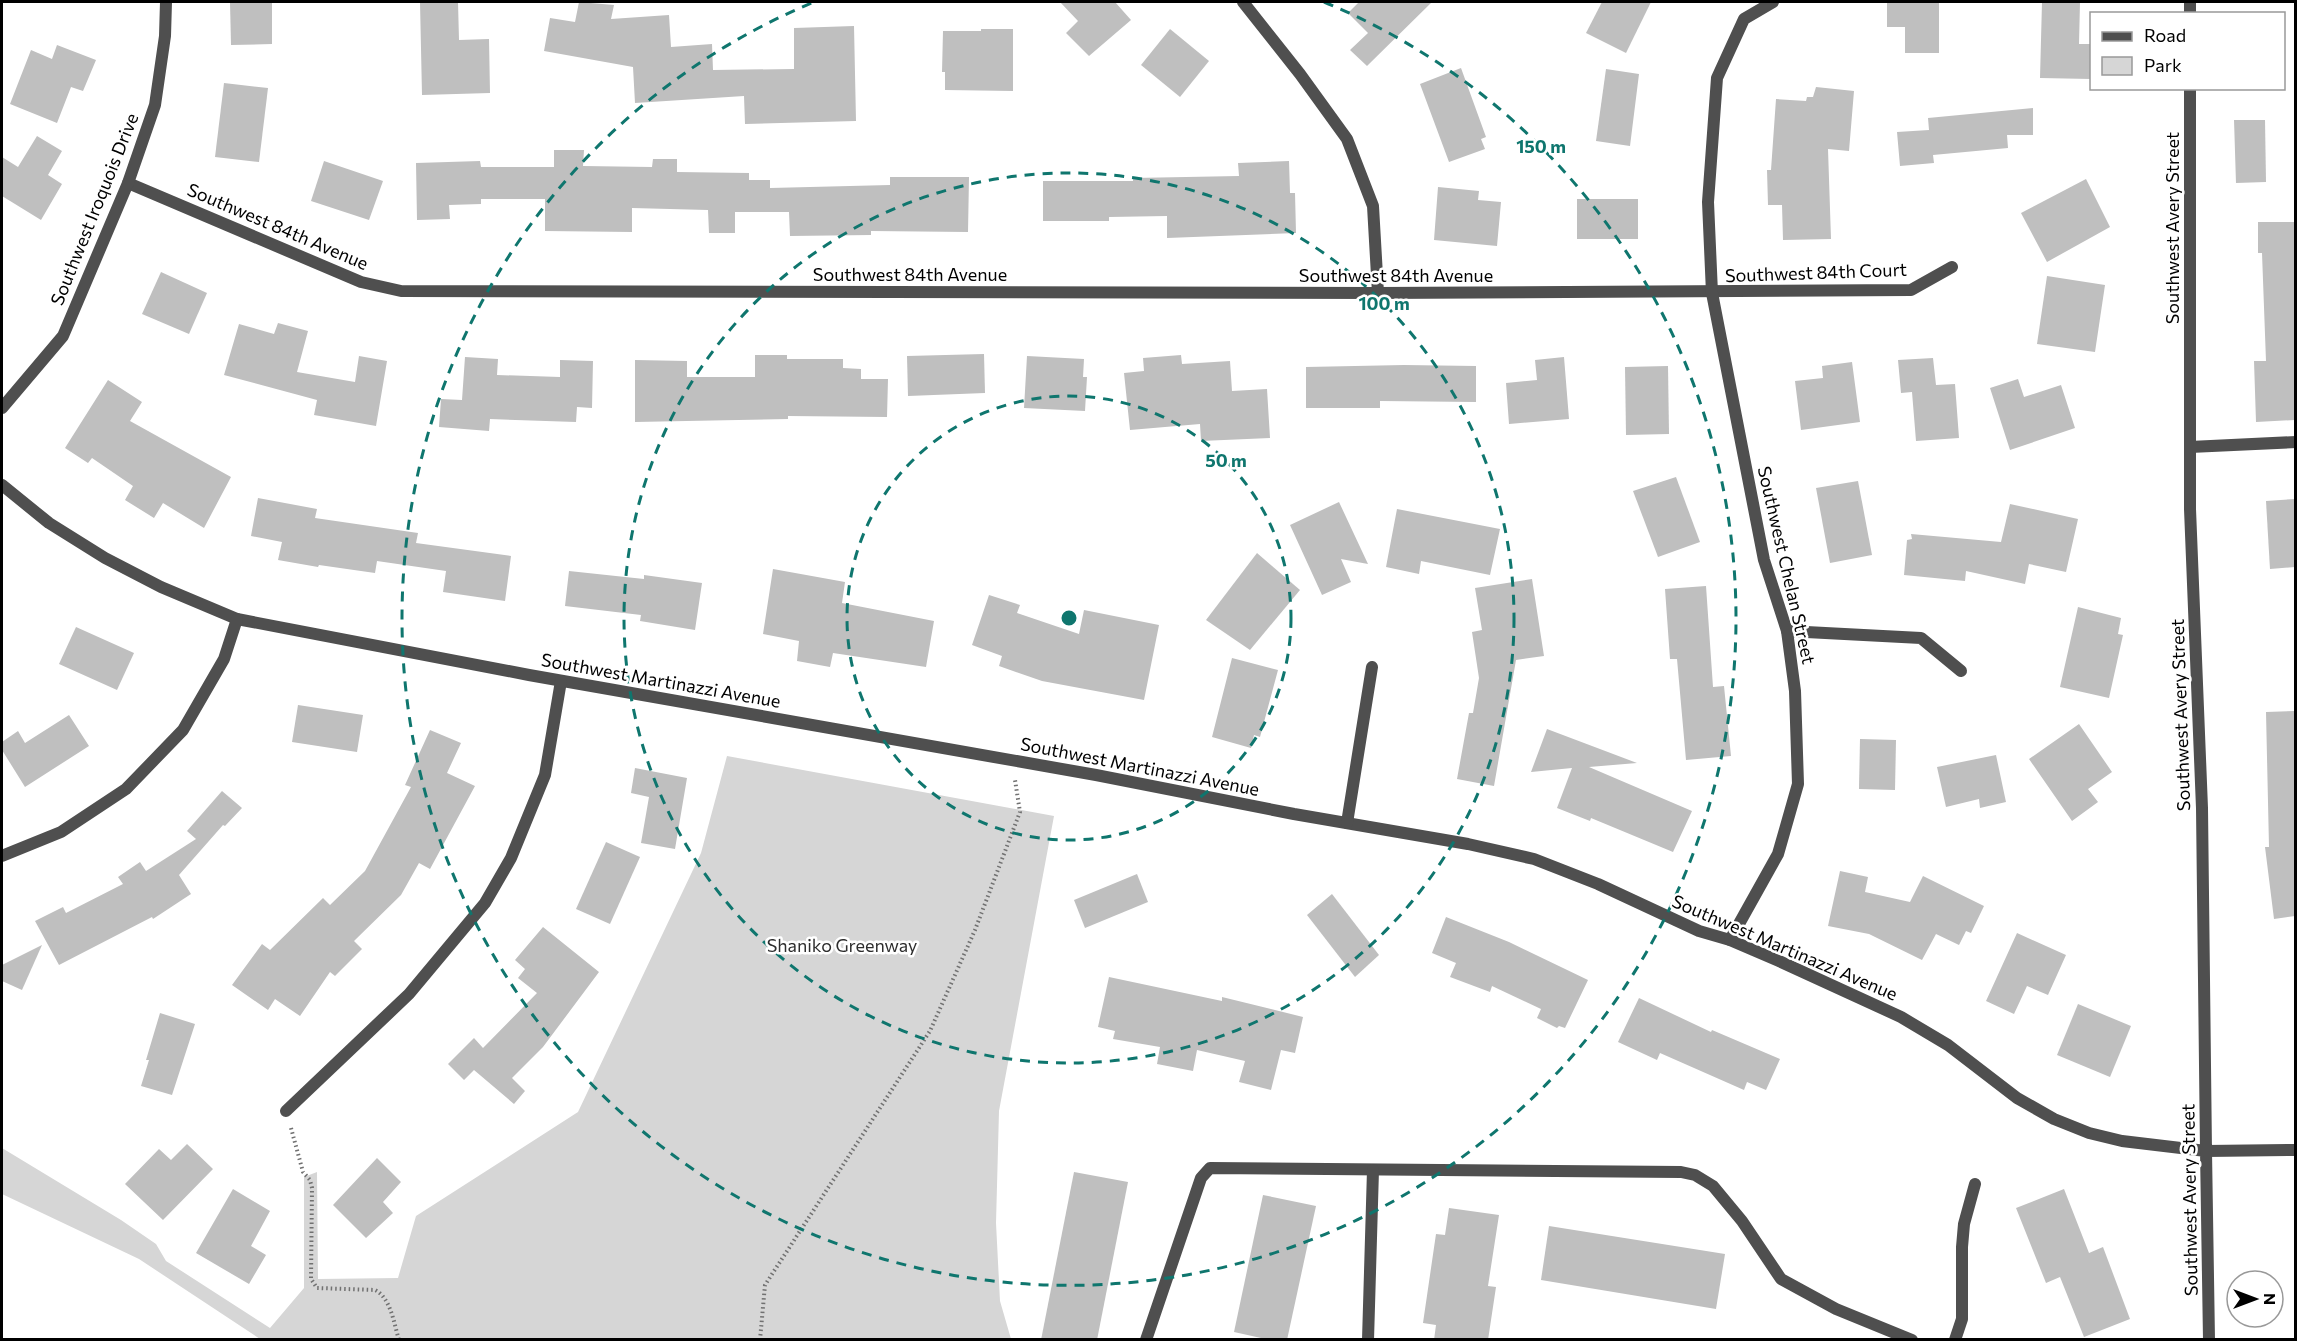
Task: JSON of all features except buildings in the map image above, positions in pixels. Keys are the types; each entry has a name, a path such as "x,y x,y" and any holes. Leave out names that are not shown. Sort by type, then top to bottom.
{"street":[{"name":"Southwest Iroquois Drive","path":"2,408 63,336 128,183 155,105 165,36 166,2"},
{"path":"1243,2 1300,74 1347,140 1373,206 1378,293"},
{"name":"Southwest Chelan Street","path":"1730,940 1778,854 1798,784 1796,691 1786,632 1764,560 1712,293 1708,202 1717,78 1744,19 1773,2"},
{"name":"Southwest Avery Street","path":"2190,90 2190,508 2202,808 2209,1340"},
{"name":"Southwest 84th Avenue","path":"128,183 361,282 401,291 1712,293"},
{"name":"Southwest 84th Court","path":"1712,293 1911,290 1952,267"},
{"path":"2190,447 2295,442"},
{"name":"Southwest Martinazzi Avenue","path":"2,485 49,522 105,558 161,587 237,619 561,681 1468,844 1534,859 1598,884 1699,931 1730,940 1901,1017 1948,1045 2017,1098 2054,1119 2089,1133 2122,1141 2206,1151 2295,1150"},
{"path":"2,856 62,832 126,789 183,730 224,659 237,619"},
{"path":"1786,632 1921,638 1961,671"},
{"path":"1347,823 1372,667"},
{"path":"286,1111 409,994 485,903 512,858 545,775 561,681"},
{"path":"1146,1340 1201,1178 1210,1168 1681,1172 1695,1175 1713,1186 1742,1221 1781,1279 1836,1310 1912,1340"},
{"path":"1368,1340 1372,1170"},
{"path":"1956,1340 1962,1318 1964,1224 1975,1184"}],"path":[{"path":"760,1340 765,1285 930,1031 975,930 1020,812 1014,786 1017,762"},
{"path":"286,1111 303,1172 310,1180 312,1188 311,1279 317,1288 375,1290 382,1294 399,1340"}],"green space":[{"name":"Shaniko Greenway","path":"727,756 1054,816 999,1111 996,1223 1000,1301 1011,1339 260,1339 139,1259 2,1194 2,1148 121,1220 156,1244 166,1261 270,1328 304,1288 304,1177 317,1172 318,1279 398,1278 416,1216 578,1112 701,853"}]}
